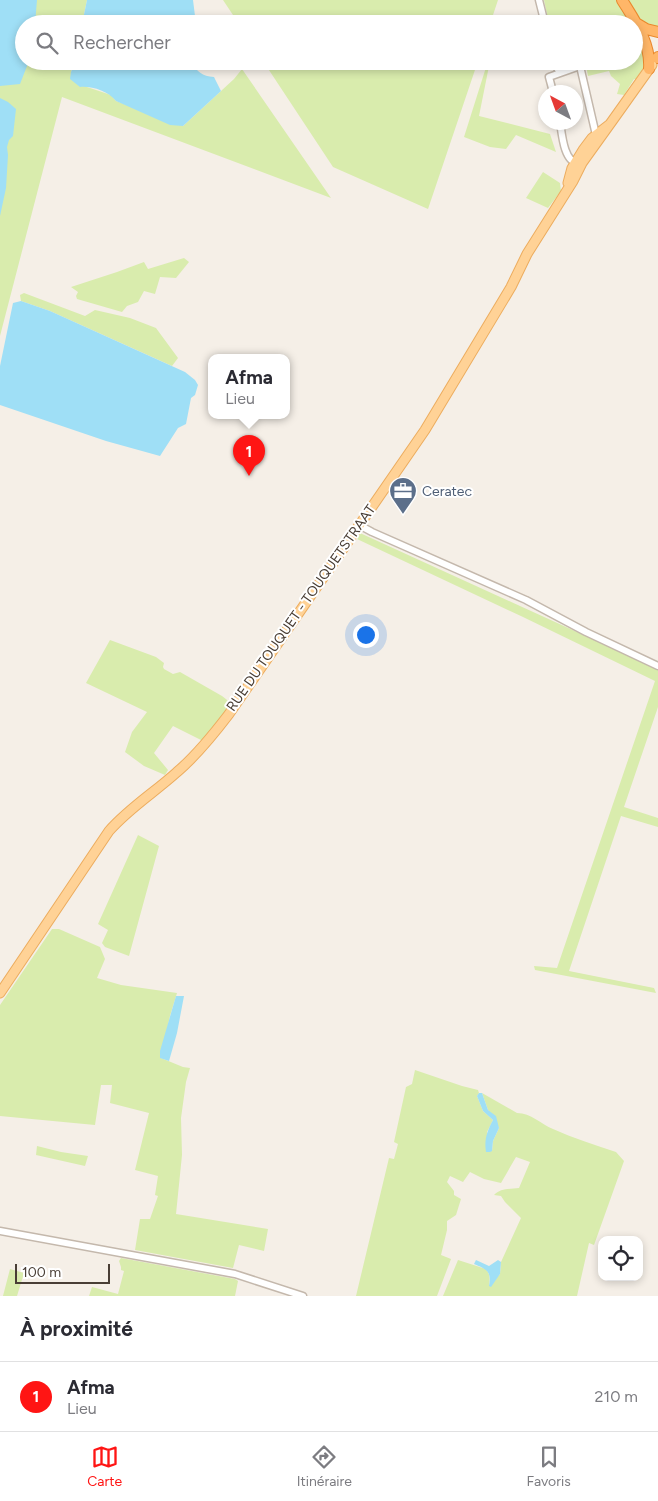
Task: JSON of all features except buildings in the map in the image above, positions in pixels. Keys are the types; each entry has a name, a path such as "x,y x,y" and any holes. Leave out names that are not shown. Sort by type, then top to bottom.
{"highway":[{"path":"622,0 632,15"},
{"path":"643,28 658,32"},
{"path":"643,39 649,58 649,69"}],"main road":[{"name":"RUE DU TOUQUET - TOUQUETSTRAAT","path":"578,163 609,126 658,57"},
{"name":"RUE DU TOUQUET - TOUQUETSTRAAT","path":"0,994 110,831 126,814 181,769 217,730 438,410 510,287 527,254 565,194 585,147 596,135 609,126"}],"street":[{"path":"540,0 543,15"},
{"path":"551,85 549,77 569,70"},
{"path":"581,70 596,135"},
{"path":"562,130 568,157 578,163"},
{"path":"359,524 372,532 526,600 586,632 658,666"},
{"path":"0,1231 235,1274 302,1296"}],"green space":[{"path":"0,0 87,0 84,15 15,15 15,70 72,70 71,72 87,87 111,95 116,101 183,126 243,70 331,198 62,97 0,336"},
{"path":"223,0 498,0 493,15 233,15"},
{"path":"544,0 617,0 626,15 547,15"},
{"path":"625,0 658,0 658,30 645,27 643,24 643,15 636,15"},
{"path":"643,43 646,65 643,69"},
{"path":"269,70 475,70 428,209 333,167"},
{"path":"485,70 488,70 479,116 550,134 556,152 516,135 506,149 490,147 464,137"},
{"path":"587,70 642,70 624,95 617,94 620,84 611,76 609,71 588,76"},
{"path":"543,172 560,183 561,191 548,208 526,198"},
{"path":"184,258 189,262 176,278 160,277 155,294 144,291 138,302 127,306 122,312 77,299 78,292 71,287 144,262 148,269"},
{"path":"24,293 85,316 95,310 130,318 156,328 178,358 172,366 50,311 21,301 20,295"},
{"path":"360,533 658,669 658,707 624,807 658,818 658,827 621,816 569,971 654,988 656,993 535,970 534,966 557,968 655,681 357,539"},
{"path":"110,640 156,657 164,663 164,669 173,674 180,672 231,703 203,741 173,726 154,753 168,770 165,775 144,766 125,752 132,732 147,712 86,683"},
{"path":"138,835 159,846 129,956 105,947 102,943 108,930 98,924"},
{"path":"52,929 59,929 100,947 105,959 97,978 121,985 177,993 161,1058 190,1068 181,1118 182,1155 176,1214 268,1229 264,1251 239,1245 233,1268 135,1250 140,1219 150,1219 158,1196 155,1195 158,1176 135,1170 149,1113 110,1103 112,1085 101,1085 95,1125 0,1116 0,1005"},
{"path":"415,1070 478,1090 477,1096 483,1111 493,1120 487,1132 492,1151 493,1141 499,1128 488,1110 482,1093 517,1113 531,1117 553,1129 616,1152 624,1161 594,1245 589,1243 577,1296 443,1296 458,1260 486,1269 489,1277 489,1286 500,1274 501,1262 521,1218 501,1196 494,1195 502,1190 519,1188 530,1162 516,1157 501,1183 484,1179 470,1172 463,1182 450,1176 447,1182 454,1191 454,1195 461,1199 456,1215 447,1221 447,1230 441,1255 451,1259 437,1296 356,1296 389,1158 394,1159 398,1144 394,1142 406,1087 412,1084"},
{"path":"37,1146 88,1156 85,1166 36,1155"},
{"path":"121,1258 235,1279 238,1281 235,1296 89,1296 92,1287 118,1294 124,1271 121,1270 119,1261"},
{"path":"10,1269 24,1273 17,1296 3,1296"}],"water":[{"path":"0,0 37,0 36,15 15,15 15,70 25,70 20,84 0,86"},
{"path":"87,0 193,0 195,15 84,15"},
{"path":"72,70 197,70 206,76 214,77 221,91 183,126 170,125 116,101 109,94 100,90 80,87 70,79"},
{"path":"0,98 16,109 13,136 9,140 7,147 6,188 0,216"},
{"path":"21,301 50,311 185,372 195,380 198,385 195,395 191,398 186,424 178,428 160,456 106,441 0,405 0,366 13,303"},
{"path":"176,996 184,996 169,1061 160,1058 160,1051"},
{"path":"479,1093 482,1093 488,1110 496,1116 499,1128 493,1141 492,1151 490,1152 486,1152 485,1148 488,1132 493,1120 483,1111 477,1096"},
{"path":"476,1260 489,1266 498,1260 501,1262 500,1274 491,1287 489,1286 489,1274 485,1269 474,1264"}],"place":[{"name":"Afma","path":"249,476"},
{"name":"Ceratec","path":"403,515"}]}
